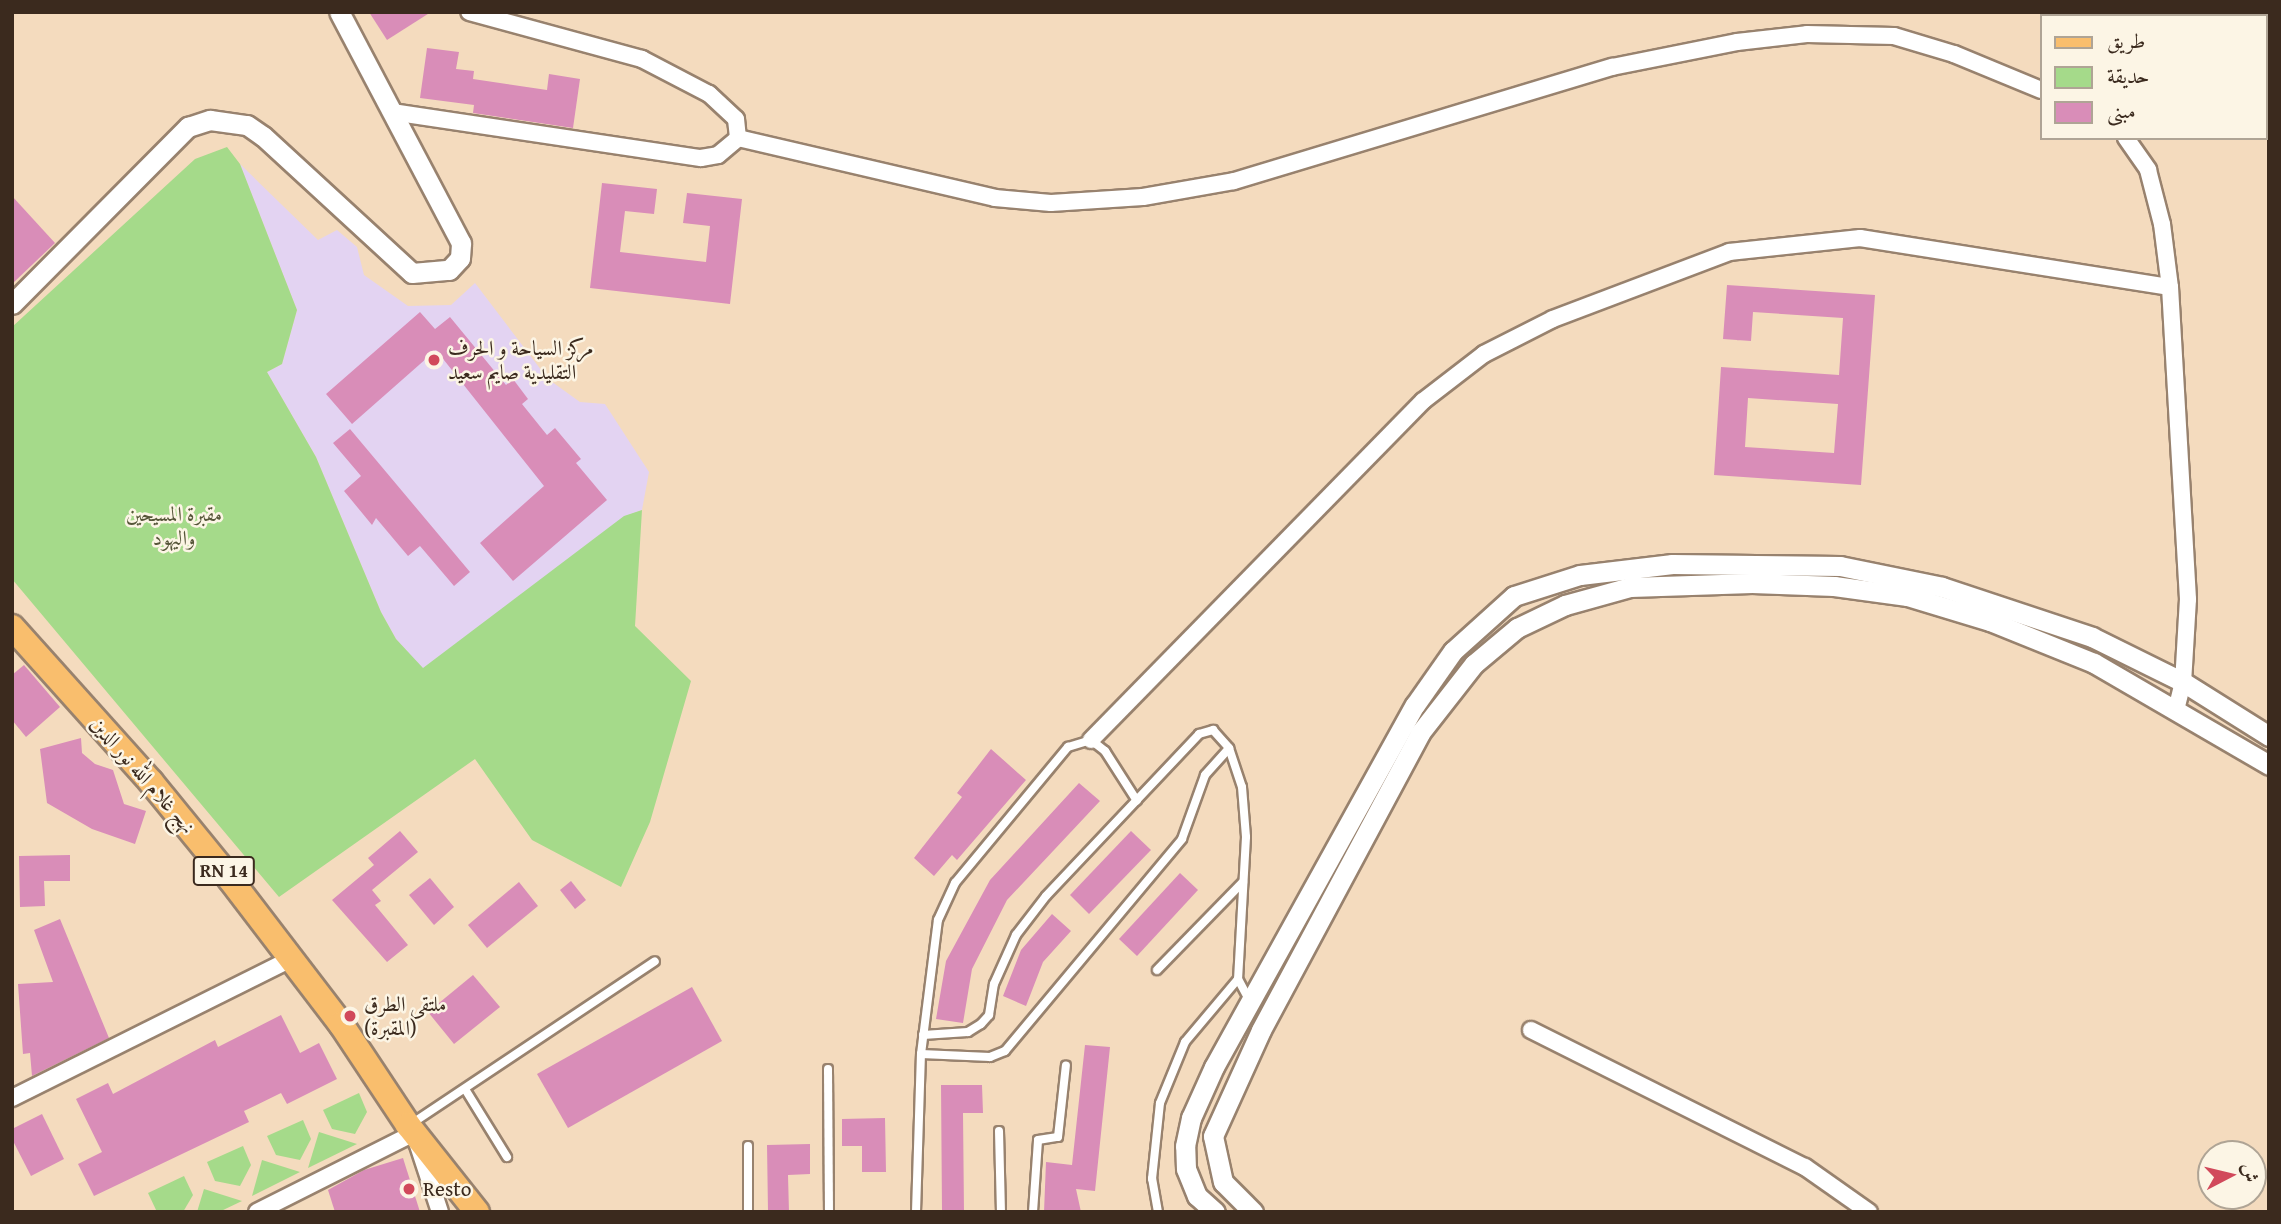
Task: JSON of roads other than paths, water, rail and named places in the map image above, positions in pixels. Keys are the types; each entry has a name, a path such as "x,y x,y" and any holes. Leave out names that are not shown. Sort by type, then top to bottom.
{"main road":[{"name":"نهج غلام الله نور الدين","path":"12,627 151,782 291,959 411,1129"},
{"name":"RN 14","path":"411,1129 460,1212"},
{"name":"RN 14","path":"411,1129 477,1212"}],"street":[{"path":"12,304 188,127 210,120 247,125 263,136 412,273 449,270 460,258 461,243 339,12"},
{"path":"469,12 642,60 709,94 736,119 738,138"},
{"path":"738,138 995,198 1051,203 1143,197 1234,181 1612,67 1737,42 1842,33 1894,36 1954,54 2039,89"},
{"path":"392,112 701,158 718,155 738,138"},
{"path":"2127,140 2148,170 2162,223 2170,287 2188,577 2183,682 2176,710"},
{"path":"1091,740 1423,401 1484,354 1553,319 1729,252 1860,238 2170,287"},
{"path":"1215,1212 1197,1196 1186,1169 1185,1146 1191,1118 1214,1067 1415,705 1453,651 1514,596 1580,575 1672,564 1840,566 1942,587 2092,637 2183,682 2269,736"},
{"path":"1253,1212 1233,1196 1215,1161 1213,1136 1229,1092 1420,733 1474,664 1517,628 1565,605 1630,587 1834,586 1908,596 1990,621 2094,663 2269,765"},
{"path":"12,1098 291,959"},
{"path":"1531,1030 1805,1167 1869,1212"},
{"path":"257,1212 411,1129 440,1212"}],"lane":[{"path":"923,1035 968,1032 981,1024 989,1015 994,984 1016,935 1046,896 1199,734 1213,730 1229,748 1242,787 1246,837 1238,979 1251,1004"},
{"path":"916,1212 920,1054 937,920 955,883 1048,767 1068,747 1091,740 1105,751 1137,801"},
{"path":"920,1054 990,1057 1005,1051 1175,849 1205,775 1229,748"},
{"path":"1157,970 1243,882"},
{"path":"411,1129 465,1089 655,961"},
{"path":"1158,1212 1152,1179 1160,1103 1185,1042 1238,979"},
{"path":"1032,1212 1038,1140 1058,1138 1066,1065"},
{"path":"828,1069 829,1212"},
{"path":"465,1089 507,1157"},
{"path":"999,1130 1001,1212"},
{"path":"748,1146 748,1212"}],"place":[{"name":"مركز السياحة و الحرف التقليدية صايم سعيد","path":"434,360"},
{"name":"ملتقى الطرق (المقبرة)","path":"350,1016"},
{"name":"Resto","path":"409,1189"}],"park label":[{"name":"مقبرة المسيحين واليهود","path":"174,526"}]}
